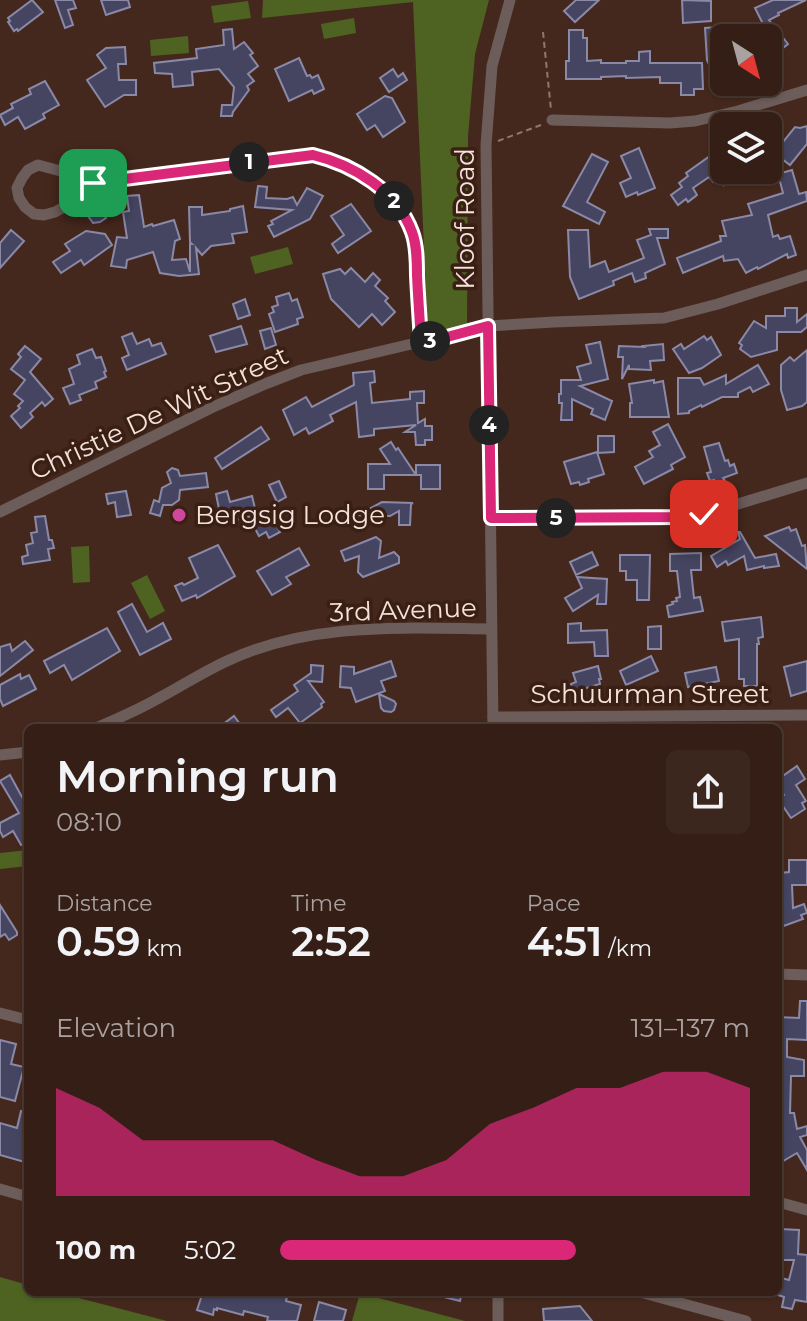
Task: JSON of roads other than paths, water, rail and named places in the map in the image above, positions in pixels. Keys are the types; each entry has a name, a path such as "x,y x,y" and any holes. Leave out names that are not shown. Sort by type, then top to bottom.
{"street":[{"name":"Kloof Road","path":"493,723 486,145 492,66 510,0"},
{"path":"552,120 695,121 807,90"},
{"path":"93,183 66,206 44,215 34,214 25,207 17,188 28,170 38,165 93,183 313,155 341,165 384,190 412,232 417,261 421,344"},
{"name":"Christie De Wit Street","path":"0,512 213,407 301,370 488,326 664,318 807,275"},
{"path":"491,518 684,517 807,483"},
{"name":"3rd Avenue","path":"105,724 156,700 225,661 284,642 354,629 491,629"},
{"name":"Schuurman Street","path":"493,723 807,715"},
{"path":"0,755 24,752"},
{"path":"782,974 807,975"},
{"path":"0,1013 24,1019"},
{"path":"0,1189 24,1196"},
{"path":"782,1203 807,1210"},
{"path":"498,1296 498,1321"},
{"path":"655,1296 746,1321"}],"place":[{"name":"Bergsig Lodge","path":"179,515"}]}
